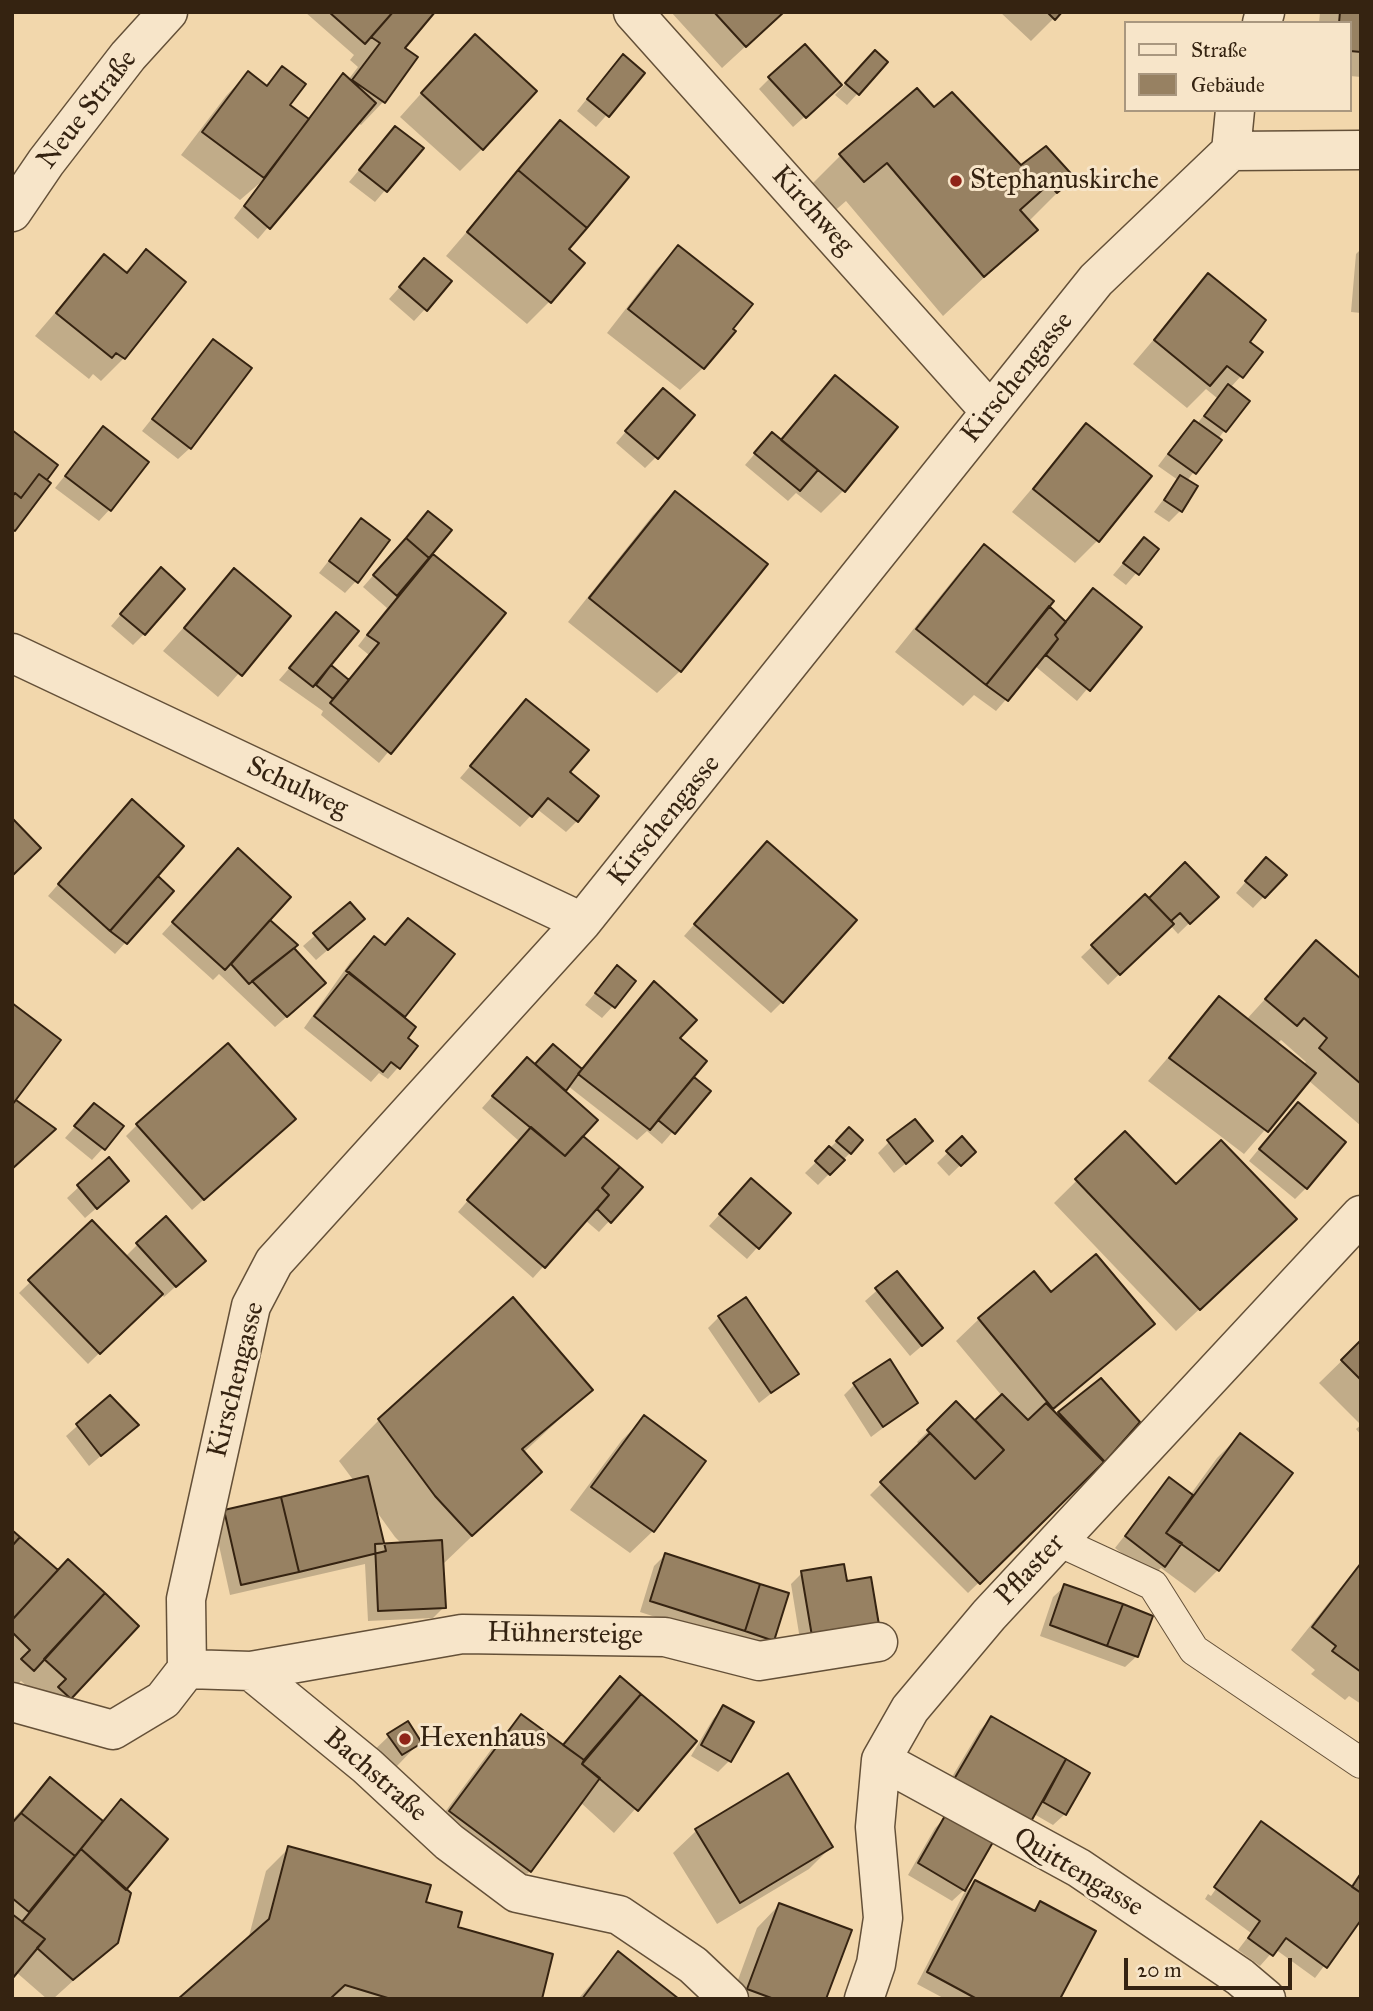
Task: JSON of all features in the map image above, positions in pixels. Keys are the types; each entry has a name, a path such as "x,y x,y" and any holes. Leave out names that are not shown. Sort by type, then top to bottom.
{"street":[{"name":"Neue Straße","path":"12,212 128,56 168,12"},
{"name":"Kirchweg","path":"633,12 990,411"},
{"path":"1235,112 1231,151 1361,149"},
{"name":"Kirschengasse","path":"187,1669 186,1599 251,1306 274,1262 582,922 719,755 1096,280 1231,151"},
{"name":"Schulweg","path":"12,653 582,922"},
{"name":"Pflaster","path":"864,1999 876,1964 883,1918 876,1827 881,1760 910,1709 1058,1541 1361,1215"},
{"name":"Hühnersteige","path":"251,1671 462,1634 665,1637 759,1661 878,1642"},
{"path":"12,1702 113,1730 163,1700 187,1669 251,1671"},
{"name":"Bachstraße","path":"251,1671 367,1766 449,1842 517,1893 618,1915 694,1965 729,1999"},
{"name":"Quittengasse","path":"881,1760 1079,1868 1240,1977 1266,1999"}],"lane":[{"path":"1058,1541 1153,1584 1194,1650 1361,1763"}],"building":[{"path":"329,12 393,12 365,44"},
{"path":"393,12 435,12 405,48 418,57 385,103 352,80 380,43 371,37"},
{"path":"714,12 784,12 746,47"},
{"path":"1047,12 1062,12 1055,20"},
{"path":"1340,12 1361,12 1361,52 1352,51 1352,21 1339,21"},
{"path":"475,34 537,91 483,150 421,93"},
{"path":"805,44 842,85 806,118 768,77"},
{"path":"875,50 888,62 859,95 845,83"},
{"path":"623,54 645,73 609,117 587,99"},
{"path":"282,66 306,84 290,105 309,119 264,178 202,132 248,71 267,86"},
{"path":"343,73 376,103 270,229 244,206"},
{"path":"917,88 934,107 952,92 1021,165 1046,146 1075,178 1057,193 1049,184 1020,210 1038,230 984,277 887,163 864,182 839,154"},
{"path":"560,120 629,177 587,228 518,170"},
{"path":"395,126 424,148 387,192 359,170"},
{"path":"518,170 587,228 569,249 585,263 551,303 467,232"},
{"path":"678,245 753,304 733,329 736,331 704,369 628,309"},
{"path":"146,249 186,282 125,359 116,353 112,358 56,313 104,254 127,273"},
{"path":"424,258 452,281 427,311 399,287"},
{"path":"1208,273 1266,320 1250,342 1263,352 1243,378 1227,366 1210,386 1154,340"},
{"path":"213,339 252,368 191,449 152,419"},
{"path":"835,375 898,427 845,492 781,440"},
{"path":"1228,384 1250,401 1226,432 1204,416"},
{"path":"663,388 695,415 658,459 625,431"},
{"path":"1194,420 1222,440 1196,474 1168,454"},
{"path":"1086,423 1152,476 1099,542 1033,489"},
{"path":"103,426 149,462 111,511 65,476"},
{"path":"12,430 58,465 47,480 39,474 21,498 15,493 12,497"},
{"path":"772,432 818,470 800,491 754,453"},
{"path":"39,474 51,483 15,531 12,529 12,497 15,493 21,498"},
{"path":"1180,475 1198,486 1182,512 1164,500"},
{"path":"675,491 768,564 681,672 589,598"},
{"path":"428,511 452,530 429,558 406,538"},
{"path":"361,518 390,540 358,583 329,561"},
{"path":"1144,537 1159,549 1139,575 1123,563"},
{"path":"406,538 429,558 397,596 373,575"},
{"path":"984,544 1054,601 986,685 916,629"},
{"path":"433,554 506,613 391,754 330,703 379,643 367,635"},
{"path":"161,567 185,589 145,635 120,614"},
{"path":"234,568 291,616 242,676 184,628"},
{"path":"1093,588 1142,627 1090,691 1046,655 1058,639 1055,635"},
{"path":"1049,606 1066,622 1055,635 1058,639 1008,701 986,685"},
{"path":"336,612 359,631 313,687 289,668"},
{"path":"331,665 349,680 333,699 316,685"},
{"path":"526,699 589,750 570,772 599,796 578,822 548,798 532,817 470,766"},
{"path":"132,799 184,846 110,931 58,884"},
{"path":"12,818 41,848 12,876"},
{"path":"767,841 857,920 783,1003 694,924"},
{"path":"238,848 291,897 225,970 172,922"},
{"path":"1266,857 1287,875 1265,898 1245,881"},
{"path":"1185,862 1219,897 1190,924 1180,913 1171,921 1149,898"},
{"path":"158,876 174,891 127,944 110,931"},
{"path":"1145,894 1174,924 1120,975 1091,945"},
{"path":"350,902 365,919 328,950 313,933"},
{"path":"408,918 455,954 405,1017 346,971 374,936 385,945"},
{"path":"270,920 298,945 249,984 231,964"},
{"path":"1316,940 1361,979 1361,1084 1319,1048 1327,1038 1304,1018 1297,1026 1265,999"},
{"path":"294,948 326,983 287,1017 252,981"},
{"path":"617,965 636,981 615,1008 595,993"},
{"path":"349,972 416,1027 408,1038 418,1046 400,1069 391,1062 383,1072 314,1016"},
{"path":"654,981 697,1020 680,1038 707,1061 650,1130 578,1074"},
{"path":"1219,996 1316,1073 1268,1132 1169,1058"},
{"path":"12,1003 61,1040 12,1105"},
{"path":"228,1043 296,1119 204,1200 136,1124"},
{"path":"553,1044 582,1069 566,1091 535,1064"},
{"path":"527,1057 598,1120 565,1156 492,1096"},
{"path":"694,1077 711,1091 675,1134 658,1120"},
{"path":"16,1100 56,1129 12,1169 12,1105"},
{"path":"1298,1102 1346,1142 1307,1189 1259,1149"},
{"path":"94,1103 124,1126 105,1150 74,1126"},
{"path":"915,1119 933,1141 906,1164 887,1140"},
{"path":"531,1127 565,1156 583,1136 620,1167 602,1188 609,1195 545,1268 467,1200"},
{"path":"849,1127 863,1140 851,1154 836,1141"},
{"path":"1125,1131 1176,1184 1221,1140 1297,1219 1200,1310 1075,1179"},
{"path":"962,1136 976,1152 961,1166 946,1151"},
{"path":"829,1146 845,1160 830,1175 815,1161"},
{"path":"109,1157 129,1181 97,1209 77,1185"},
{"path":"620,1167 643,1187 611,1223 597,1209 609,1195 602,1188"},
{"path":"751,1178 791,1213 759,1249 719,1214"},
{"path":"166,1216 206,1261 176,1287 136,1243"},
{"path":"92,1220 163,1294 100,1354 28,1280"},
{"path":"1096,1254 1155,1324 1053,1409 978,1318 1034,1271 1051,1292"},
{"path":"897,1271 943,1328 922,1346 875,1288"},
{"path":"513,1297 593,1390 522,1449 542,1472 472,1536 435,1496 378,1419"},
{"path":"746,1297 799,1374 771,1393 718,1316"},
{"path":"1361,1340 1361,1380 1341,1360"},
{"path":"890,1359 918,1403 883,1427 853,1383"},
{"path":"1101,1378 1140,1422 1105,1462 1058,1412"},
{"path":"1002,1394 1028,1420 1046,1403 1104,1462 980,1584 880,1482 930,1433 975,1479 1004,1450 975,1420"},
{"path":"110,1395 139,1425 101,1456 76,1424"},
{"path":"956,1401 1004,1450 975,1479 927,1430"},
{"path":"644,1415 706,1461 654,1532 591,1487"},
{"path":"1240,1433 1293,1473 1219,1571 1166,1533"},
{"path":"368,1476 386,1551 299,1572 281,1497"},
{"path":"1169,1477 1193,1495 1166,1533 1182,1543 1165,1567 1125,1536"},
{"path":"281,1497 299,1572 241,1585 224,1510"},
{"path":"12,1530 20,1537 12,1546"},
{"path":"20,1537 58,1570 12,1620 12,1546"},
{"path":"442,1540 446,1608 378,1611 375,1544"},
{"path":"665,1553 760,1584 745,1631 650,1601"},
{"path":"68,1559 105,1593 34,1671 21,1659 30,1650 12,1632 12,1620"},
{"path":"1361,1563 1361,1672 1332,1651 1336,1646 1312,1627"},
{"path":"844,1564 847,1581 871,1577 880,1631 813,1642 801,1571"},
{"path":"760,1584 789,1593 774,1641 745,1631"},
{"path":"1064,1584 1123,1604 1107,1646 1050,1625"},
{"path":"105,1593 139,1626 71,1699 58,1687 66,1679 44,1659"},
{"path":"1123,1604 1153,1616 1138,1657 1107,1646"},
{"path":"620,1676 641,1694 584,1760 563,1745"},
{"path":"641,1694 697,1741 638,1811 582,1764"},
{"path":"723,1705 754,1722 731,1762 701,1745"},
{"path":"521,1714 584,1760 582,1764 600,1778 531,1872 449,1811"},
{"path":"991,1716 1066,1759 1029,1825 953,1781"},
{"name":"Hexenhaus","path":"408,1721 422,1743 402,1755 387,1734"},
{"path":"1066,1759 1090,1773 1066,1815 1043,1802"},
{"path":"788,1773 833,1847 740,1903 695,1829"},
{"path":"50,1777 103,1821 75,1856 21,1813"},
{"path":"121,1799 168,1839 126,1890 81,1849"},
{"path":"21,1813 75,1856 29,1912 12,1898 12,1823"},
{"path":"946,1814 993,1842 965,1891 918,1863"},
{"path":"1261,1821 1361,1893 1361,1920 1327,1968 1286,1938 1273,1956 1248,1938 1260,1921 1214,1887"},
{"path":"288,1846 431,1885 426,1902 462,1912 458,1927 553,1954 542,1999 391,1999 345,1985 330,1999 178,1999 269,1919"},
{"path":"81,1849 131,1893 118,1943 73,1980 37,1948 45,1939 22,1922"},
{"path":"1361,1873 1361,1893 1352,1887"},
{"path":"975,1880 1035,1911 1040,1901 1096,1931 1060,1999 977,1999 927,1972"},
{"path":"779,1903 852,1930 826,1999 774,1999 747,1989"},
{"path":"12,1914 45,1939 12,1979"},
{"path":"618,1951 679,1999 582,1999"}],"place":[{"name":"Stephanuskirche","path":"956,181"},
{"name":"Hexenhaus","path":"405,1739"}]}
